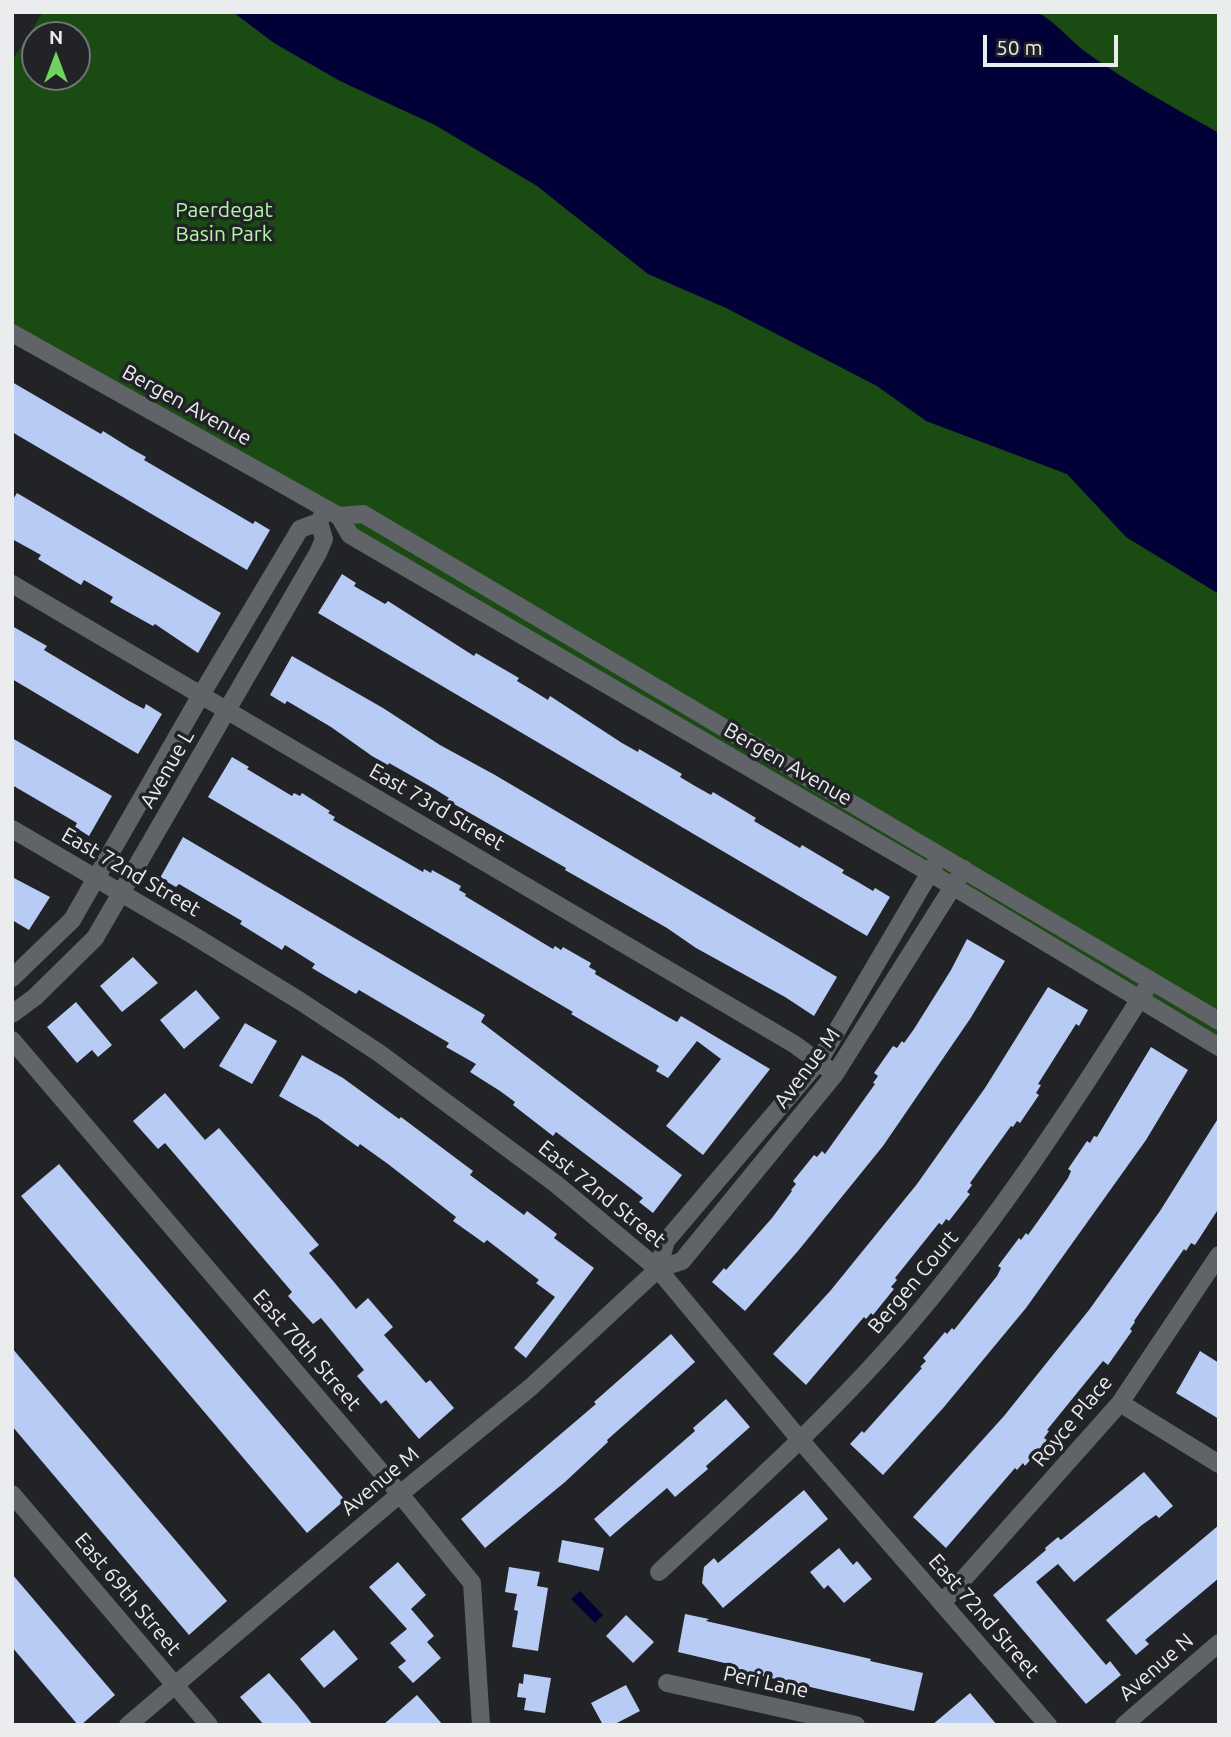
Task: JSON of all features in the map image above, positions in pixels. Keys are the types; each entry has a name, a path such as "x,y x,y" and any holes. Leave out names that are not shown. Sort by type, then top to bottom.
{"street":[{"name":"Bergen Avenue","path":"12,333 328,516 351,535 954,887 1219,1047"},
{"name":"Bergen Avenue","path":"328,516 363,514 1219,1021"},
{"name":"Avenue L","path":"12,978 72,920 300,529 328,516"},
{"name":"Avenue L","path":"12,1014 35,997 95,939 318,553 324,539 328,516"},
{"name":"East 73rd Street","path":"12,584 794,1044 835,1074"},
{"name":"East 72nd Street","path":"12,830 289,994 379,1053 556,1184 658,1269 801,1441 1048,1725"},
{"name":"Avenue M","path":"658,1269 666,1241 819,1061 940,855"},
{"name":"Avenue M","path":"128,1725 400,1494 531,1387 658,1269 682,1261 835,1074 964,869"},
{"name":"Bergen Court","path":"659,1572 801,1441 911,1323 978,1238 1068,1113 1152,980"},
{"name":"East 70th Street","path":"12,1040 400,1494 472,1583 481,1725"},
{"name":"Royce Place","path":"943,1602 1120,1403 1219,1255"},
{"path":"1120,1403 1219,1464"},
{"name":"East 69th Street","path":"12,1494 209,1725"},
{"name":"Avenue N","path":"1124,1725 1219,1643"},
{"name":"Peri Lane","path":"667,1683 856,1725"}],"green space":[{"name":"Paerdegat Basin Park","path":"43,12 275,12 1023,457 1067,474 1088,496 1219,574 1219,1044 12,336 12,61 21,47 21,91 91,91 91,21 37,21"},
{"path":"982,12 1219,12 1219,153"}],"shaded area":[{"path":"233,12 1036,12 1043,16 1103,64 1219,133 1219,594 1126,537 1067,474 926,421 877,386 726,308 648,274 537,186 435,125 340,81 274,43"},
{"path":"580,1591 603,1615 595,1623 571,1599"}],"building":[{"path":"12,382 101,434 103,431 146,457 144,460 253,524 255,521 270,530 247,570 12,432"},
{"path":"17,493 221,613 198,653 155,624 153,626 110,602 113,597 84,580 81,585 38,559 41,555 12,539 12,501"},
{"path":"342,574 356,583 354,586 385,604 388,601 474,656 476,653 519,678 517,681 548,700 550,696 622,743 638,752 639,749 682,774 680,777 711,795 713,792 756,818 754,821 800,848 802,845 873,891 875,888 890,897 867,936 318,613"},
{"path":"12,626 47,646 44,650 129,701 144,709 146,704 162,714 138,754 12,679"},
{"path":"292,656 837,977 814,1016 447,800 449,798 433,788 372,756 287,701 285,704 270,695"},
{"path":"12,738 112,796 89,836 75,827 77,823 12,785"},
{"path":"232,757 292,796 294,793 300,796 302,793 330,811 328,813 335,817 333,820 423,872 424,869 431,873 432,870 461,886 459,890 466,894 465,896 553,949 555,946 561,950 563,947 591,963 589,967 596,971 595,974 668,1017 677,1022 681,1016 770,1069 703,1155 666,1126 721,1059 697,1041 668,1078 656,1071 659,1066 571,1014 573,1012 208,797"},
{"path":"183,837 485,1015 481,1022 682,1175 653,1213 639,1202 643,1198 629,1187 556,1132 553,1136 513,1105 515,1102 470,1072 476,1064 446,1047 449,1043 359,990 356,994 327,977 312,968 315,964 285,945 282,950 240,924 242,921 179,884 176,887 160,878"},
{"path":"12,877 50,897 29,930 12,920"},
{"path":"967,939 1005,961 970,1019 883,1146 798,1251 745,1311 712,1282 772,1218 796,1184 793,1181 814,1155 817,1157 822,1151 825,1154 875,1084 873,1083 878,1076 874,1073 893,1046 897,1048 902,1041 904,1043 914,1029"},
{"path":"133,957 158,983 122,1012 100,986"},
{"path":"1048,987 1088,1010 1079,1026 1076,1024 1038,1084 1041,1085 1036,1093 1039,1095 1020,1123 1017,1121 1011,1126 970,1183 972,1185 967,1192 970,1194 949,1221 946,1219 942,1225 939,1223 895,1278 897,1280 891,1287 894,1289 873,1315 871,1313 866,1319 864,1317 806,1385 773,1354 831,1290 917,1184 985,1088"},
{"path":"196,990 220,1018 184,1049 160,1020"},
{"path":"76,1002 112,1045 98,1057 92,1050 77,1063 47,1027"},
{"path":"245,1023 277,1041 252,1084 219,1066"},
{"path":"1151,1047 1188,1070 1146,1140 1026,1308 944,1407 883,1475 850,1444 862,1431 864,1433 922,1368 920,1367 926,1361 923,1358 945,1332 947,1334 952,1328 954,1330 997,1276 1001,1268 998,1266 1019,1238 1021,1240 1026,1233 1028,1235 1068,1178 1071,1171 1068,1169 1087,1141 1090,1143 1094,1136 1097,1137"},
{"path":"302,1055 343,1078 399,1119 401,1117 473,1171 470,1175 524,1215 527,1211 557,1234 554,1238 594,1268 526,1358 514,1348 555,1297 536,1283 539,1280 487,1240 484,1243 453,1221 456,1217 388,1164 360,1144 358,1147 318,1118 279,1096"},
{"path":"165,1093 205,1140 219,1128 319,1245 309,1253 356,1309 368,1298 393,1327 384,1335 426,1383 430,1380 454,1408 419,1439 386,1400 381,1404 357,1376 364,1370 321,1318 313,1324 288,1296 292,1292 165,1143 158,1149 133,1121"},
{"path":"1219,1117 1219,1208 1195,1245 1191,1243 1186,1251 1184,1249 1134,1321 1130,1329 1132,1331 1108,1365 1103,1361 1047,1430 1049,1431 1044,1438 1047,1440 1025,1466 1023,1463 1017,1470 1015,1468 946,1548 913,1517 1004,1416 1089,1310 1160,1211"},
{"path":"59,1164 345,1500 307,1533 21,1196"},
{"path":"671,1334 695,1362 607,1440 608,1442 565,1482 485,1548 461,1519 596,1404 594,1402"},
{"path":"12,1348 227,1601 189,1635 12,1426"},
{"path":"1200,1351 1219,1363 1219,1419 1176,1393"},
{"path":"726,1399 750,1427 675,1497 667,1488 610,1537 594,1519 695,1431 693,1428"},
{"path":"1144,1472 1173,1506 1159,1518 1156,1515 1142,1525 1074,1582 1058,1564 1036,1582 1106,1665 1110,1661 1121,1675 1086,1704 993,1595 1058,1537 1061,1540"},
{"path":"804,1490 828,1519 723,1608 702,1583 704,1567 714,1558 718,1563"},
{"path":"1219,1525 1219,1578 1145,1640 1149,1644 1136,1655 1106,1620"},
{"path":"562,1540 604,1548 599,1571 558,1562"},
{"path":"839,1548 853,1565 857,1561 872,1579 844,1603 828,1585 824,1589 810,1572"},
{"path":"398,1562 426,1595 411,1609 434,1636 427,1642 441,1658 413,1683 398,1667 406,1661 390,1643 407,1629 369,1587"},
{"path":"509,1567 540,1572 537,1586 548,1588 538,1651 512,1647 518,1611 514,1610 517,1594 505,1592"},
{"path":"12,1574 115,1695 81,1725 78,1725 12,1647"},
{"path":"685,1614 923,1673 914,1711 728,1668 729,1664 678,1652"},
{"path":"626,1615 654,1642 633,1663 606,1636"},
{"path":"334,1630 358,1659 324,1688 300,1659"},
{"path":"269,1673 313,1725 264,1725 240,1697"},
{"path":"524,1674 551,1678 545,1713 524,1710 526,1698 517,1697 519,1683 523,1684"},
{"path":"626,1685 640,1711 613,1725 603,1725 591,1703"},
{"path":"970,1693 997,1725 932,1725"},
{"path":"417,1695 443,1725 383,1725"}]}
